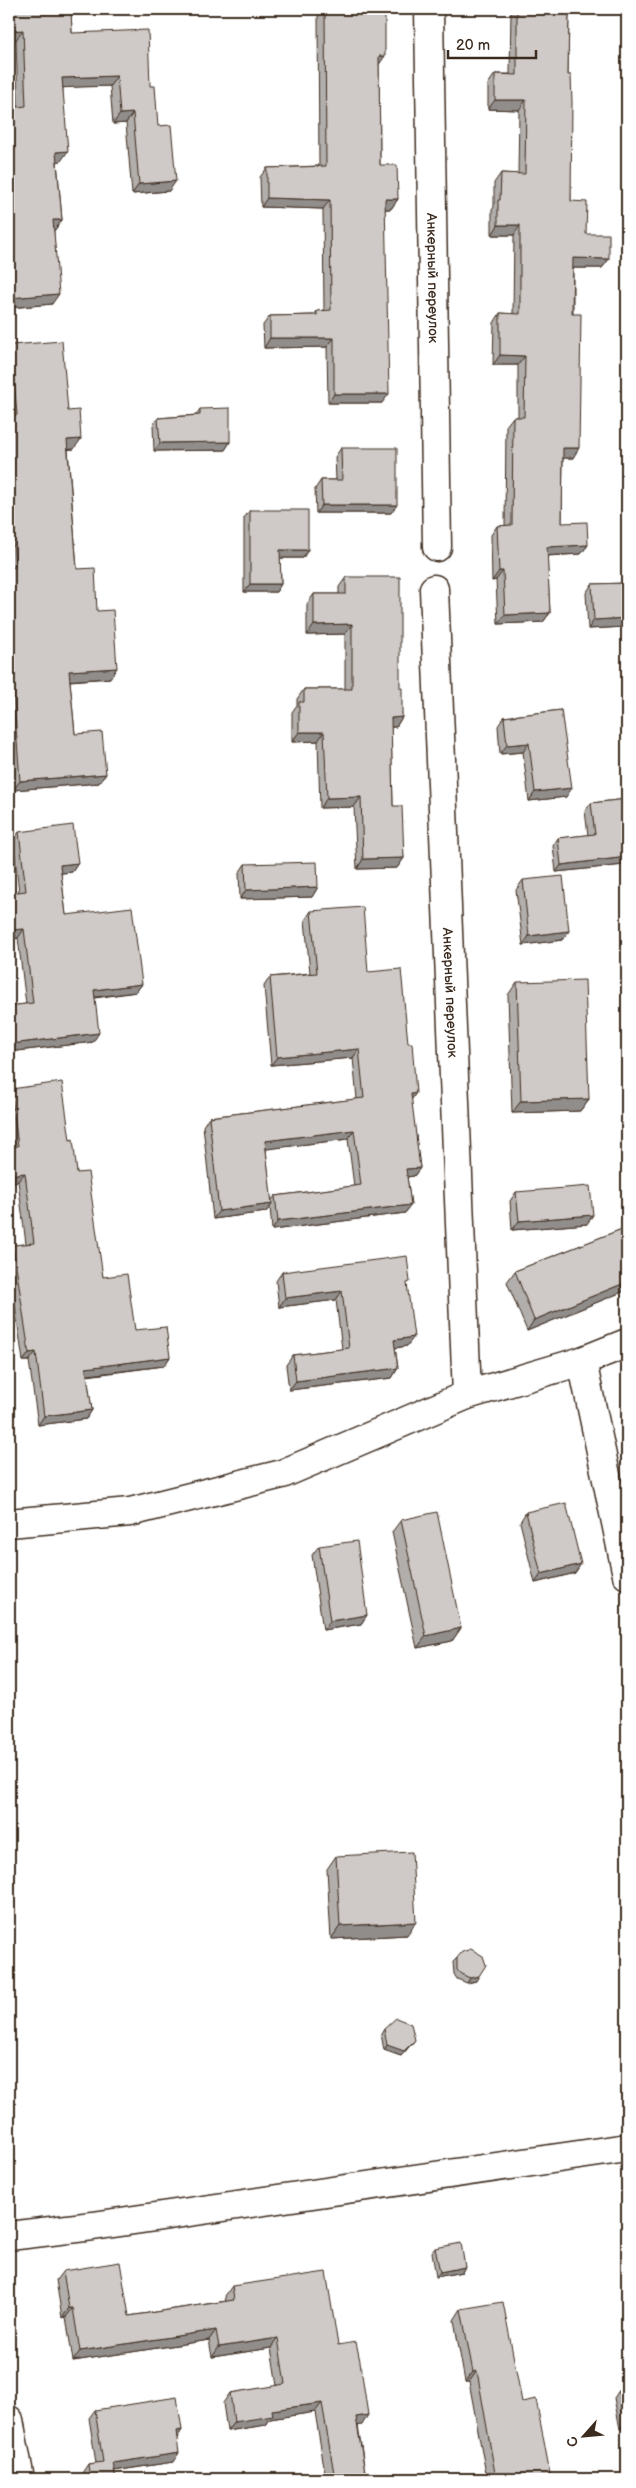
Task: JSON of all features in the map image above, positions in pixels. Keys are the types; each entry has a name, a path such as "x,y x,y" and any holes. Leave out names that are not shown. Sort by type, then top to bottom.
{"street":[{"name":"Анкерный переулок","path":"429,9 437,546"},
{"name":"Анкерный переулок","path":"434,589 467,1395"},
{"path":"9,1523 130,1512 282,1474 467,1395 582,1362 627,1343"},
{"path":"582,1362 627,1575"},
{"path":"9,2236 93,2226 627,2148"},
{"path":"9,2420 20,2479"}],"building":[{"path":"10,9 71,9 72,33 148,30 150,86 155,86 158,126 171,125 176,181 139,184 133,113 120,114 117,76 62,78 68,151 56,152 62,220 53,220 59,294 9,298 9,108 26,106 23,30 11,31"},
{"path":"325,9 385,9 385,56 379,56 380,165 397,165 398,199 385,199 389,394 334,394 334,338 270,338 270,316 317,315 317,311 331,310 330,200 267,198 267,168 326,166"},
{"path":"517,9 569,9 568,75 571,75 572,102 571,201 587,202 586,234 609,234 609,259 573,258 572,314 581,314 579,448 563,448 562,523 587,522 588,545 547,547 550,613 505,615 503,571 499,571 497,526 512,525 513,417 524,417 525,356 500,355 500,313 520,314 520,225 498,225 498,200 500,200 501,173 525,174 526,100 495,100 495,74 517,75"},
{"path":"62,341 68,411 79,410 81,439 67,440 77,569 95,568 97,611 113,610 117,668 69,671 75,734 102,732 106,774 20,781 9,632 9,624 14,624 10,568 15,567 9,491 9,416 17,415 11,345"},
{"path":"230,408 230,442 160,443 158,418 200,415 200,409"},
{"path":"341,448 397,448 397,505 322,505 321,480 342,480"},
{"path":"250,510 308,510 308,550 280,550 281,584 250,584"},
{"path":"346,577 400,577 400,688 402,688 402,717 391,718 393,806 402,806 404,858 363,859 361,797 327,798 324,732 299,732 299,702 304,702 304,689 352,689 352,624 314,625 314,594 346,594"},
{"path":"627,583 627,618 594,620 592,584"},
{"path":"561,710 572,788 535,792 529,743 507,745 504,717"},
{"path":"627,799 627,857 561,865 558,838 595,834 591,803"},
{"path":"73,825 78,863 60,865 66,915 132,907 142,984 94,990 99,1033 11,1044 9,1006 33,1003 24,929 12,930 9,904 9,893 26,891 19,832"},
{"path":"317,862 318,887 246,890 245,864"},
{"path":"563,876 569,931 529,936 523,880"},
{"path":"363,907 368,972 401,969 408,1043 412,1043 416,1093 411,1094 420,1168 406,1169 411,1205 278,1221 275,1196 361,1185 354,1130 265,1141 272,1204 219,1211 209,1117 364,1098 359,1049 277,1057 270,977 317,973 311,911"},
{"path":"585,980 589,1099 521,1101 517,982"},
{"path":"62,1082 70,1140 73,1139 77,1173 88,1172 103,1277 127,1274 135,1330 166,1327 170,1357 86,1368 92,1410 44,1416 36,1352 29,1353 13,1245 34,1243 25,1173 9,1175 9,1148 18,1146 11,1089"},
{"path":"590,1186 593,1215 519,1221 516,1192"},
{"path":"627,1227 627,1282 534,1320 515,1271"},
{"path":"407,1256 410,1282 407,1283 414,1337 394,1340 398,1368 296,1381 293,1355 349,1348 342,1291 285,1298 282,1272"},
{"path":"566,1503 581,1564 541,1574 526,1512"},
{"path":"437,1512 461,1628 426,1636 401,1520"},
{"path":"357,1541 367,1615 330,1621 319,1546"},
{"path":"412,1852 416,1922 340,1926 336,1856"},
{"path":"471,1949 483,1956 486,1965 479,1976 470,1978 457,1970 457,1958 462,1952"},
{"path":"396,2018 411,2024 415,2040 404,2051 387,2045 384,2029"},
{"path":"461,2243 465,2267 440,2272 435,2248"},
{"path":"120,2262 129,2316 234,2300 232,2286 326,2272 338,2345 356,2342 360,2361 368,2415 356,2417 366,2479 335,2479 322,2403 272,2410 273,2416 234,2422 230,2393 285,2384 278,2338 219,2347 216,2330 80,2351 73,2308 69,2308 63,2271"},
{"path":"503,2302 522,2402 536,2399 551,2479 496,2479 477,2371 473,2372 461,2309"},
{"path":"627,2387 627,2420 626,2420 620,2389"},
{"path":"177,2397 182,2430 176,2431 179,2453 113,2463 116,2479 90,2479 88,2464 103,2462 95,2410"}]}
